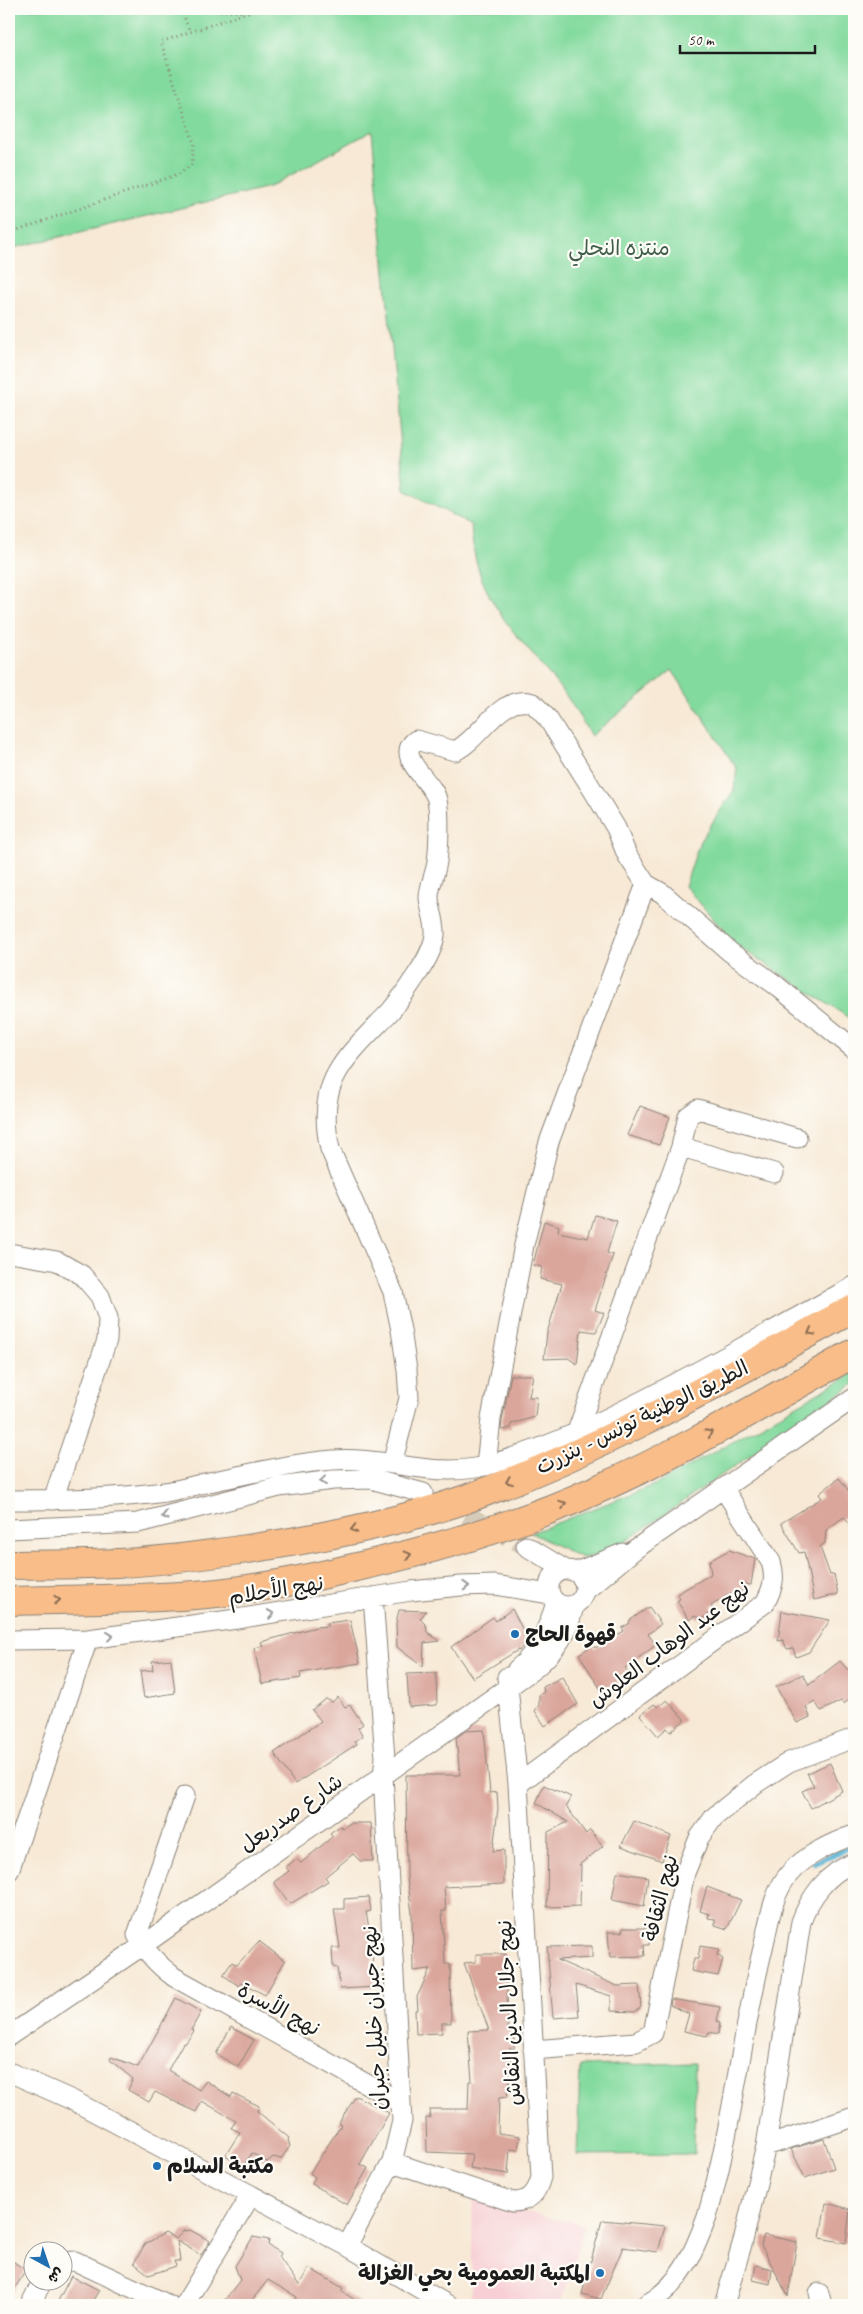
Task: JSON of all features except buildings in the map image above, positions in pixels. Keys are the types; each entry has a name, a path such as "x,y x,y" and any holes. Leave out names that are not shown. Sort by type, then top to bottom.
{"highway":[{"name":"الطريق الوطنية تونس - بنزرت","path":"9,1565 118,1563 198,1556 302,1542 411,1516 466,1498 592,1447 701,1392 854,1308"},
{"name":"الطريق الوطنية تونس - بنزرت","path":"9,1601 207,1594 299,1581 465,1539 540,1513 596,1490 691,1443 854,1353"},
{"path":"9,1552 198,1556"}],"street":[{"path":"392,1464 409,1398 408,1370 401,1330 393,1292 330,1149 325,1128 326,1104 331,1084 343,1062 404,994 432,947 435,933 429,897 437,860 437,801 433,789 409,758 409,747 416,740 454,751 472,739 505,707 516,701 524,700 533,703 548,718 616,828 627,855 646,884 662,893 730,952 777,986 854,1049"},
{"path":"486,1466 490,1419 522,1255 549,1142 646,884"},
{"path":"576,1434 681,1147 686,1120 693,1110 698,1109 797,1138"},
{"path":"681,1147 774,1173"},
{"path":"9,1253 57,1261 82,1275 100,1296 108,1318 107,1340 53,1500"},
{"path":"9,1500 89,1499 167,1492 234,1477 330,1460 354,1459 447,1471 486,1466 535,1451 576,1434 854,1286"},
{"path":"566,1598 854,1398"},
{"path":"9,1529 138,1522 279,1487 333,1480 371,1479 423,1493"},
{"name":"نهج عبد الوهاب العلوش","path":"518,1784 765,1603 772,1590 775,1575 772,1562 723,1488"},
{"path":"526,1546 570,1571 585,1584 566,1598"},
{"path":"570,1571 634,1550"},
{"name":"شارع صدربعل","path":"9,2036 140,1940 384,1767 507,1682 534,1669 559,1645 571,1620 566,1598 551,1578 570,1571"},
{"name":"نهج الأحلام","path":"9,1640 88,1639 461,1586 495,1585 566,1598"},
{"name":"نهج جبران خليل جبران","path":"347,2246 392,2162 402,2121 384,1767 373,1597"},
{"path":"9,1871 88,1639"},
{"name":"نهج جلال الدين النقاش","path":"392,2162 513,2202 523,2202 532,2197 538,2188 541,2177 518,1784 507,1682"},
{"name":"نهج الثقافة","path":"533,2050 636,2042 653,2033 685,1873 699,1838 714,1817 754,1784 789,1762 854,1738"},
{"path":"140,1940 185,1796"},
{"path":"645,2305 669,2288 679,2277 698,2243 707,2217 758,1966 776,1893 790,1873 806,1860 827,1847 854,1835"},
{"path":"724,2305 743,2241 766,2146 801,1922 807,1905 819,1888 854,1863"},
{"name":"شارع صدربعل","path":"9,2024 65,1983 140,1940"},
{"name":"نهج الأسرة","path":"140,1940 158,1965 174,1977 401,2103"},
{"path":"9,2072 72,2100 251,2195 347,2246 448,2305"},
{"path":"766,2146 854,2117"},
{"path":"184,2305 251,2195"},
{"path":"72,2261 169,2305"},
{"path":"30,2305 37,2292"}],"path":[{"path":"190,32 181,9 247,12"},
{"path":"9,233 179,174 192,164 194,144 161,42 257,9"}],"shaded area":[{"path":"473,2200 585,2225 560,2305 479,2305 471,2299"}],"green space":[{"name":"منتزه النحلي","path":"9,9 854,9 854,1021 736,945 685,886 700,841 734,790 737,769 672,670 591,736 564,693 514,632 489,595 480,574 474,551 471,525 405,490 372,131 269,187 9,249"},
{"path":"854,1373 854,1384 607,1554 582,1558 531,1533 659,1483"},
{"path":"695,2063 694,2154 577,2155 580,2066"}],"waterway":[{"path":"815,1863 854,1845"}],"tunnel":[{"path":"441,1502 526,1546"}],"place":[{"name":"قهوة الحاج","path":"515,1634"},
{"name":"مكتبة السلام","path":"157,2166"},
{"name":"المكتبة العمومية بحي الغزالة","path":"600,2273"}]}
